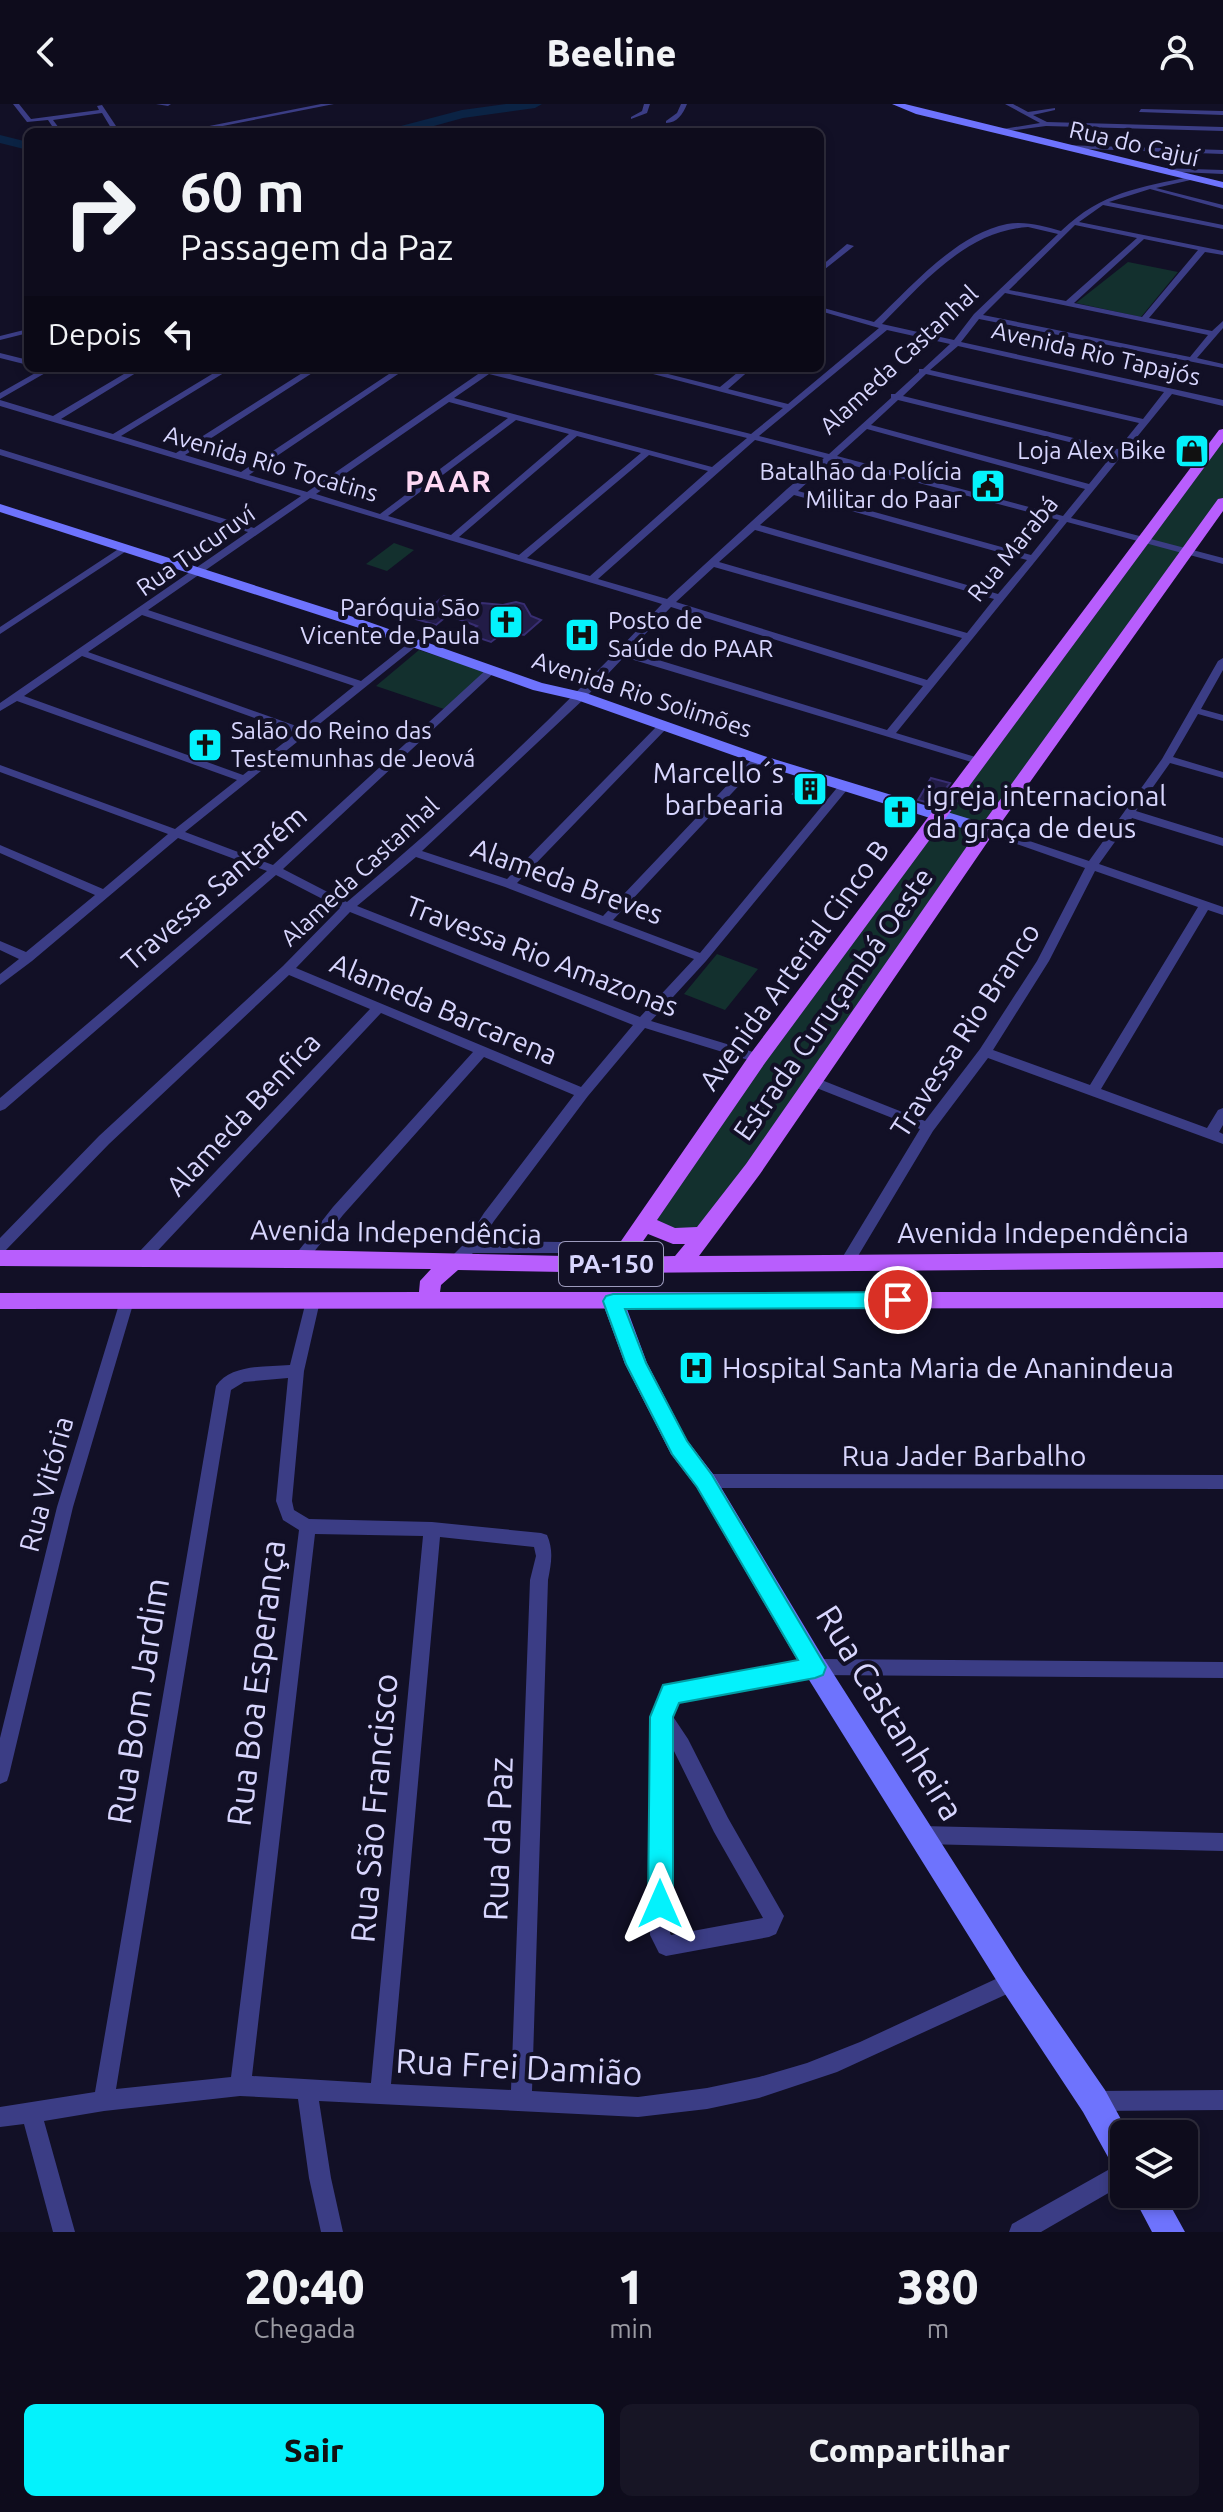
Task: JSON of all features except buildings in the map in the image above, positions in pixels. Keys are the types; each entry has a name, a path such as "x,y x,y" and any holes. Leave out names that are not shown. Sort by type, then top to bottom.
{"main road":[{"name":"Rua do Cajuí","path":"903,105 997,132 1223,185"},
{"name":"Avenida Arterial Cinco B","path":"622,1257 758,1058 1223,433"},
{"name":"Estrada Curuçambá Oeste","path":"681,1264 814,1082 987,830 1223,502"},
{"name":"Avenida Rio Solimões","path":"0,508 361,624 538,687 581,696 758,759 987,830"},
{"path":"645,1224 673,1236 705,1235"},
{"name":"Avenida Independência","path":"0,1258 301,1258 462,1254 622,1257 681,1264 1223,1260"},
{"path":"433,1302 429,1294 431,1281 462,1254"},
{"name":"PA-150","path":"0,1301 1223,1300"},
{"name":"Rua Castanheira","path":"613,1301 636,1364 679,1447 705,1481 815,1667 1110,2130"},
{"path":"1155,2208 1169,2232"}],"street":[{"path":"16,104 26,121 101,107 115,128"},
{"path":"159,104 168,104"},
{"path":"203,128 331,104"},
{"path":"633,118 645,112 647,104"},
{"path":"668,122 680,114 684,104"},
{"path":"1008,104 1046,124"},
{"path":"1028,114 1053,109 1042,104"},
{"path":"1141,111 1223,113"},
{"path":"49,118 56,128"},
{"path":"997,132 1046,124 1223,129"},
{"path":"1059,146 1223,152"},
{"path":"1155,170 1223,172"},
{"name":"Alameda Castanhal","path":"0,1247 104,1140 287,969 348,907 414,852 581,696 711,563 956,343 977,316 1074,223 1101,202 1193,178"},
{"path":"1149,188 1223,207"},
{"path":"1101,202 1223,227"},
{"path":"1074,223 1223,253"},
{"path":"591,580 880,326 940,264 977,238 1020,225 1064,234"},
{"path":"1068,304 1141,238"},
{"path":"824,268 850,246"},
{"path":"1143,320 1203,249"},
{"path":"1005,291 1214,334"},
{"name":"Avenida Rio Tapajós","path":"824,310 880,326 1223,403"},
{"path":"977,316 1223,366"},
{"path":"1191,361 1223,323"},
{"path":"0,338 24,332"},
{"path":"0,355 24,362"},
{"path":"922,371 1145,422"},
{"path":"0,396 41,372"},
{"path":"53,420 133,372"},
{"path":"112,438 221,372"},
{"path":"176,457 308,372"},
{"path":"241,476 397,372"},
{"name":"Rua Tucuruví","path":"0,708 487,372"},
{"path":"498,372 1223,561"},
{"path":"661,372 789,407"},
{"path":"722,390 743,372"},
{"name":"Rua Marabá","path":"889,734 1169,392"},
{"path":"894,396 1119,452"},
{"path":"447,399 714,470"},
{"name":"Avenida Rio Tocatins","path":"0,403 521,558 931,685"},
{"path":"381,517 513,418"},
{"path":"863,425 1089,487"},
{"path":"453,538 575,433"},
{"path":"0,452 257,532"},
{"path":"521,558 647,453"},
{"path":"790,491 1031,558"},
{"path":"752,526 1001,598"},
{"path":"0,631 126,548"},
{"path":"711,563 967,636"},
{"path":"143,612 361,685"},
{"path":"0,981 178,832 414,644"},
{"path":"82,653 303,732"},
{"path":"623,653 978,761"},
{"name":"Travessa Rio Branco","path":"847,1262 928,1127 985,1052 1043,961 1092,866 1167,759 1222,663"},
{"name":"Travessa Santarém","path":"0,1106 275,870 492,670"},
{"path":"17,697 245,779"},
{"path":"1197,711 1223,718"},
{"path":"509,884 663,726"},
{"path":"606,920 758,759"},
{"path":"1167,759 1223,775"},
{"name":"Travessa Rio Amazonas","path":"0,768 275,870 348,907 642,1023 758,1058"},
{"path":"462,1254 583,1093 702,958 845,785"},
{"path":"1129,813 1223,842"},
{"name":"Avenida Rio Solimões","path":"987,830 1223,911"},
{"path":"0,849 104,894"},
{"name":"Alameda Breves","path":"414,852 509,884 702,958"},
{"path":"1093,1091 1205,906"},
{"path":"0,945 28,958"},
{"name":"Alameda Barcarena","path":"287,969 583,1093"},
{"name":"Alameda Benfica","path":"144,1256 379,1007"},
{"path":"301,1258 347,1200 481,1051"},
{"path":"985,1052 1217,1137 1223,1113"},
{"path":"814,1082 928,1127"},
{"name":"Rua Vitória","path":"0,1775 65,1507 127,1301"},
{"name":"Rua Boa Esperança","path":"240,2086 308,1526 291,1520 285,1513 284,1501 296,1371 313,1301"},
{"name":"Rua Bom Jardim","path":"104,2101 224,1386 241,1376 296,1371"},
{"name":"Rua Jader Barbalho","path":"705,1481 1223,1482"},
{"path":"308,1526 432,1529"},
{"name":"Rua da Paz","path":"432,1529 541,1540 544,1556 539,1580 521,2101"},
{"name":"Rua São Francisco","path":"380,2092 432,1529"},
{"path":"662,1717 682,1745 721,1825 774,1916 769,1927 666,1946 660,1935 662,1717 671,1693 815,1667 1223,1670"},
{"path":"922,1835 1223,1842"},
{"name":"Rua Frei Damião","path":"0,2117 104,2101 240,2086 638,2107 701,2101 774,2084 840,2061 1013,1981"},
{"path":"307,2088 320,2178 332,2232"},
{"path":"1094,2101 1223,2100"},
{"path":"31,2112 64,2232"},
{"path":"1020,2232 1110,2180"}],"green space":[{"path":"1128,262 1178,272 1141,317 1076,303"},
{"path":"1223,433 1223,502 705,1235 645,1224"},
{"path":"394,543 414,550 387,571 366,564"},
{"path":"419,650 486,672 444,709 376,686"},
{"path":"717,954 758,969 725,1010 684,994"}],"waterway":[{"path":"411,128 462,114 535,104"},
{"path":"0,139 24,145"}],"place":[{"name":"Loja Alex Bike","path":"1192,451"},
{"name":"Batalhão da Polícia Militar do Paar","path":"988,486"},
{"name":"Paróquia São Vicente de Paula","path":"506,622"},
{"name":"Posto de Saúde do PAAR","path":"582,635"},
{"name":"Salão do Reino das Testemunhas de Jeová","path":"205,745"},
{"name":"Marcello´s barbearia","path":"810,789"},
{"name":"igreja internacional da graça de deus","path":"900,812"},
{"name":"Hospital Santa Maria de Ananindeua","path":"696,1368"}],"district":[{"name":"PAAR","path":"449,482"}],"route":[{"path":"660,1904 662,1717 671,1693 815,1667 705,1481 679,1447 636,1364 613,1301 898,1300"}]}
